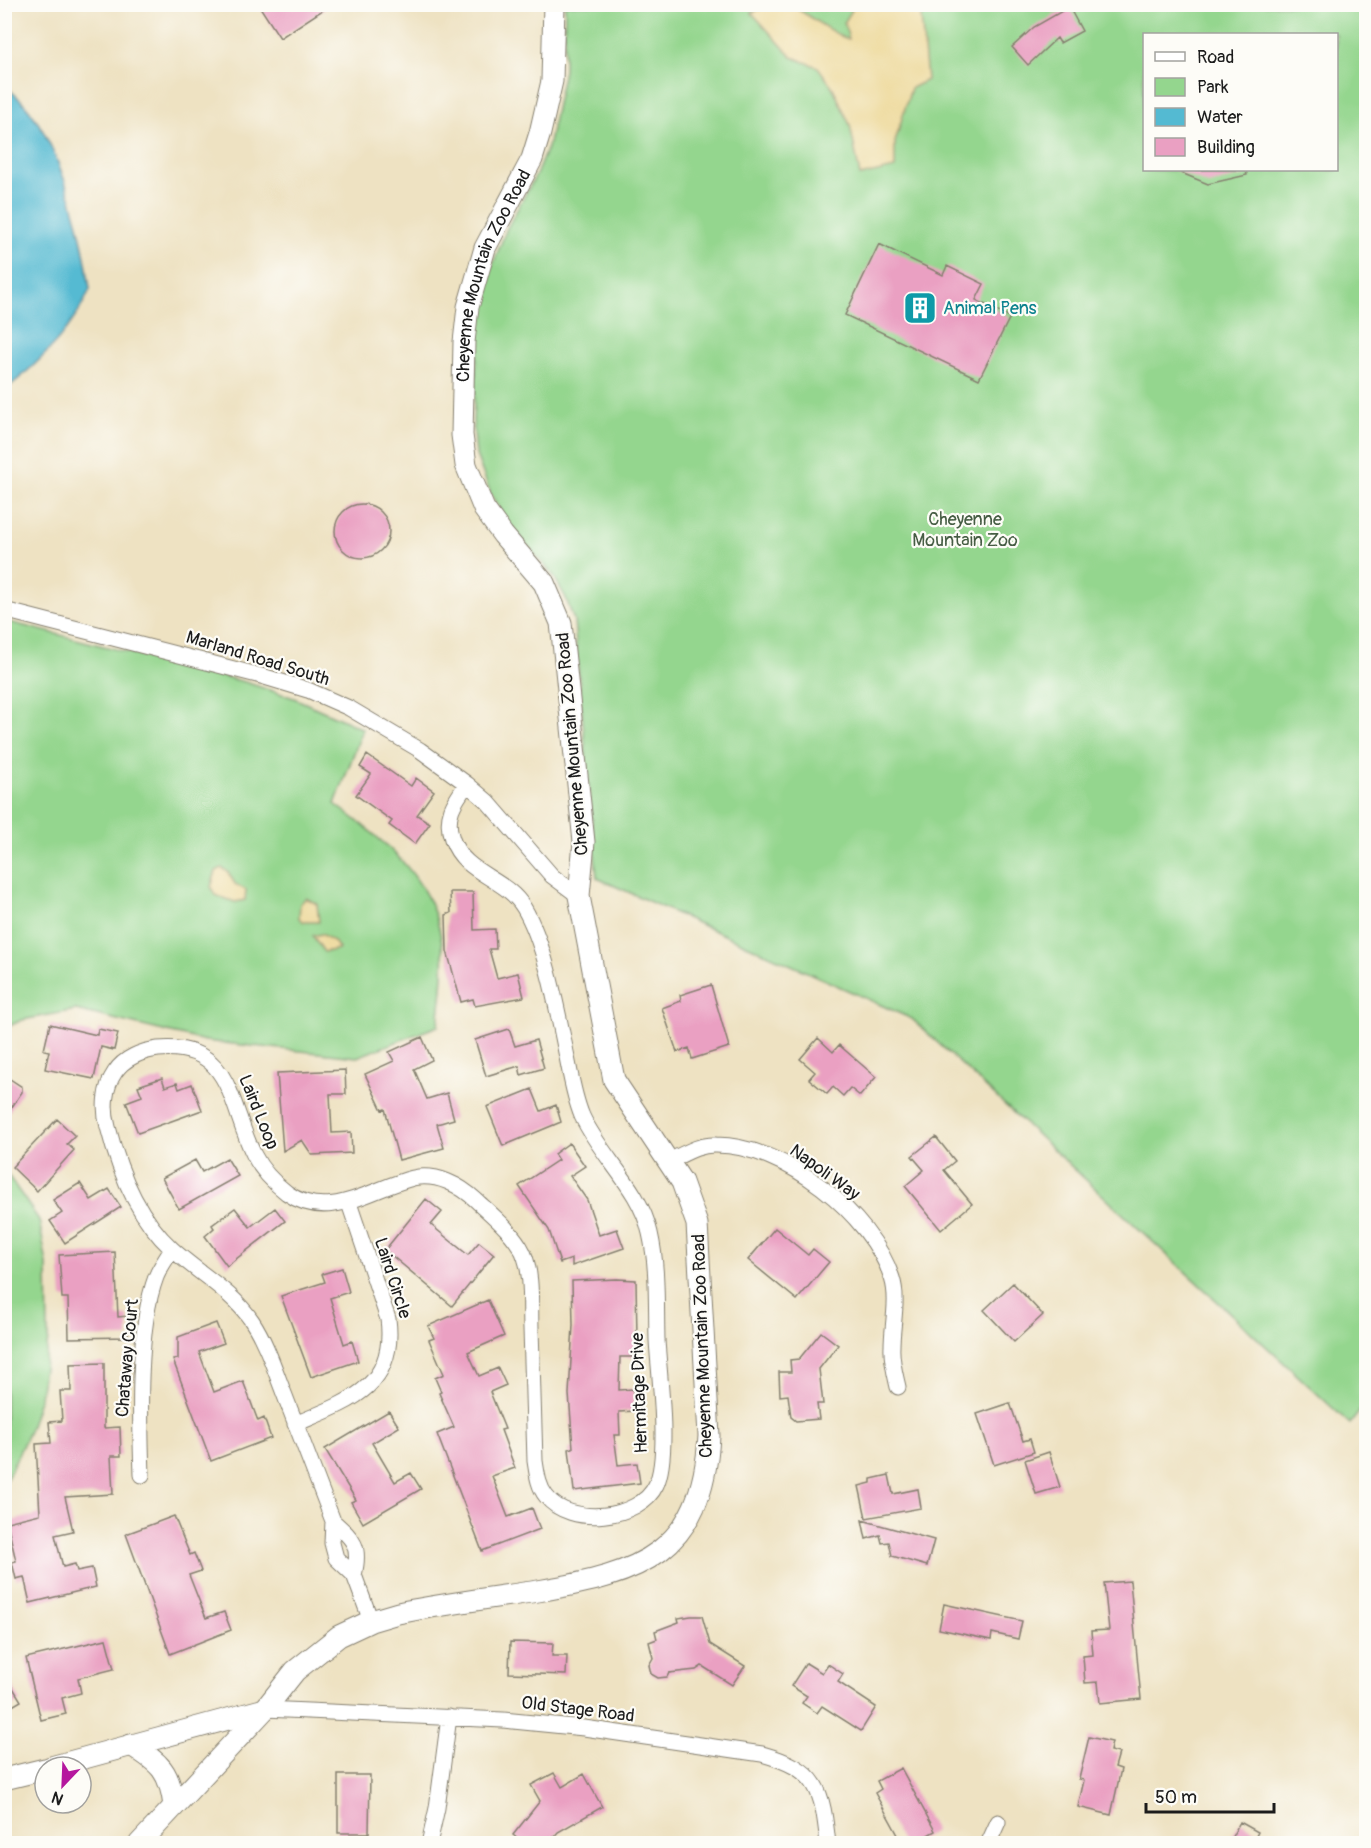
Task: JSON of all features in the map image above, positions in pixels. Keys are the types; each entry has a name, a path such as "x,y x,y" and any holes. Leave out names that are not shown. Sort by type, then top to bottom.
{"street":[{"name":"Cheyenne Mountain Zoo Road","path":"139,1844 265,1709 295,1671 339,1636 371,1621 421,1609 592,1582 637,1567 668,1545 682,1529 702,1488 709,1436 697,1224 691,1200 669,1161 614,1080 579,896 584,842 561,623 544,583 484,509 466,465 462,435 464,342 468,307 485,248 532,159 540,133 552,81 554,4"},
{"name":"Marland Road South","path":"4,610 308,690 349,708 385,728 467,783 488,802 552,876 579,896"},
{"name":"Hermitage Drive","path":"349,1203 413,1178 442,1179 474,1198 513,1237 529,1267 535,1461 537,1480 545,1496 556,1506 587,1516 633,1508 646,1499 656,1485 662,1448 650,1233 636,1197 582,1116 575,1095 555,1002 525,909 504,885 470,867 458,854 451,838 448,822 451,807 467,783"},
{"name":"Laird Loop","path":"172,1249 153,1228 134,1198 107,1125 106,1088 115,1071 127,1060 145,1052 180,1050 211,1062 223,1073 253,1153 262,1169 287,1193 302,1201 322,1204 349,1203"},
{"name":"Napoli Way","path":"669,1161 701,1146 740,1148 767,1156 794,1170 846,1207 879,1249 894,1282 891,1349 898,1387"},
{"name":"Laird Circle","path":"295,1424 359,1395 371,1384 388,1355 390,1338 388,1319 349,1203"},
{"path":"172,1249 227,1292 252,1321 270,1357 333,1521 351,1537 359,1554 354,1575 371,1621"},
{"name":"Chataway Court","path":"142,1475 141,1398 147,1316 156,1277 172,1249"},
{"path":"93,1755 265,1709"},
{"name":"Old Stage Road","path":"265,1709 449,1717 584,1728 734,1749 781,1760 810,1778 820,1791 828,1844"},
{"path":"429,1844 438,1808 449,1717"},
{"path":"131,1745 158,1762 171,1783 174,1806"},
{"path":"4,1779 33,1772"},
{"path":"988,1844 998,1822"}],"green space":[{"name":"Cheyenne Mountain Zoo","path":"565,5 1366,5 1366,1403 1350,1424 912,1019 597,878 574,621 566,598 553,575 506,521 491,494 476,455 473,420 480,310 490,272 507,228 536,175 549,143 564,70"},
{"path":"5,621 245,682 294,698 363,729 335,804 373,834 407,866 431,905 439,927 443,952 443,980 438,1026 357,1057 205,1041 76,1010 22,1020 5,1028"},
{"path":"5,1171 39,1220 47,1264 48,1339 40,1397 30,1429 5,1483"}],"sand":[{"path":"766,5 791,5 849,39 844,23 852,10 849,5 920,5 927,80 911,88 895,142 895,168 860,176 850,125 833,88 818,67 792,57 752,13"},
{"path":"222,868 228,872 235,884 246,890 245,900 235,902 215,895 211,887 216,871"},
{"path":"306,898 317,904 319,922 304,922 299,918 300,904"},
{"path":"321,934 334,941 339,949 324,952 313,936"}],"water":[{"path":"5,87 23,103 39,124 52,150 73,208 90,289 75,318 65,331 30,369 5,390"}],"building":[{"path":"258,4 332,4 280,38"},
{"path":"1069,7 1082,31 1060,43 1057,38 1028,65 1012,47 1034,27"},
{"path":"1176,171 1246,171 1247,175 1208,184"},
{"name":"Animal Pens","path":"879,244 943,275 947,266 984,284 976,300 1010,317 979,379 845,315"},
{"path":"362,504 372,506 381,512 387,521 389,531 387,541 381,550 372,556 362,558 352,556 343,550 337,541 335,531 337,521 343,512 352,506"},
{"path":"367,755 411,786 416,778 434,791 417,815 430,823 415,844 389,825 392,821 356,795 371,774 360,767"},
{"path":"450,892 473,892 474,930 495,929 496,949 489,949 497,978 518,973 524,997 475,1006 473,999 461,1002 447,951 446,915 451,913"},
{"path":"711,985 729,1047 692,1059 689,1048 677,1052 662,1008 681,1001 680,995"},
{"path":"50,1024 97,1035 98,1029 118,1033 114,1050 101,1047 94,1079 45,1069 49,1051 44,1050"},
{"path":"509,1029 515,1046 536,1040 544,1068 521,1075 519,1066 486,1076 475,1040"},
{"path":"422,1037 432,1060 414,1069 427,1099 447,1093 454,1119 437,1124 444,1148 399,1160 385,1109 382,1110 365,1074 394,1061 389,1052"},
{"path":"818,1038 833,1052 839,1045 876,1077 860,1096 850,1088 843,1096 833,1087 827,1094 809,1079 815,1072 800,1059"},
{"path":"345,1070 346,1094 330,1094 332,1133 351,1132 352,1153 312,1155 302,1140 283,1151 277,1073"},
{"path":"4,1075 22,1087 22,1092 4,1119"},
{"path":"162,1078 165,1087 177,1083 179,1089 192,1084 202,1110 138,1133 126,1102 142,1096 138,1086"},
{"path":"532,1089 541,1111 556,1105 561,1122 503,1146 487,1107"},
{"path":"57,1119 75,1136 67,1144 74,1150 37,1191 12,1167"},
{"path":"936,1137 955,1161 944,1170 972,1204 941,1230 905,1186 924,1170 912,1156"},
{"path":"569,1143 585,1166 570,1176 587,1200 599,1235 617,1229 624,1248 572,1266 572,1259 560,1263 549,1230 519,1186 558,1160 554,1154"},
{"path":"227,1158 238,1176 179,1209 162,1178 195,1160 202,1172"},
{"path":"80,1183 91,1200 109,1189 121,1207 65,1243 50,1221 62,1213 53,1200"},
{"path":"426,1199 442,1212 431,1225 468,1255 479,1242 494,1254 452,1306 385,1250"},
{"path":"235,1208 250,1227 275,1208 285,1221 227,1266 205,1236 214,1228 212,1225"},
{"path":"775,1228 808,1255 813,1249 829,1262 797,1300 748,1260"},
{"path":"115,1252 118,1317 128,1316 128,1337 69,1338 68,1298 62,1298 59,1255"},
{"path":"342,1268 349,1292 330,1298 344,1344 352,1341 358,1361 311,1377 281,1296 325,1282 322,1274"},
{"path":"636,1280 637,1338 636,1357 620,1357 619,1390 633,1389 635,1411 619,1412 620,1435 614,1435 618,1465 637,1463 640,1483 574,1491 569,1449 573,1448 569,1394 573,1325 572,1281"},
{"path":"1013,1283 1043,1315 1014,1342 984,1310"},
{"path":"488,1300 504,1336 468,1352 479,1376 498,1368 506,1385 490,1392 505,1429 501,1430 515,1468 492,1476 508,1517 532,1508 540,1529 482,1551 437,1434 454,1427 435,1378 444,1374 429,1340 434,1338 428,1326"},
{"path":"216,1323 224,1343 199,1352 214,1392 243,1381 258,1421 264,1418 271,1438 211,1461 173,1360 178,1359 178,1337"},
{"path":"821,1332 838,1345 819,1369 823,1404 817,1404 819,1419 796,1421 791,1417 788,1395 780,1396 779,1372 791,1372 790,1360 799,1359"},
{"path":"104,1363 104,1428 120,1427 121,1456 111,1456 113,1494 65,1497 73,1531 55,1535 63,1567 75,1564 77,1571 92,1568 96,1587 30,1603 24,1577 16,1579 12,1562 16,1561 7,1522 40,1514 36,1444 51,1443 49,1422 62,1421 60,1391 71,1391 70,1364"},
{"path":"1010,1403 1023,1441 1030,1439 1034,1452 994,1465 977,1414"},
{"path":"389,1411 399,1427 372,1443 395,1482 411,1473 421,1489 363,1523 351,1502 356,1500 325,1449"},
{"path":"1049,1452 1060,1487 1036,1494 1025,1460"},
{"path":"889,1475 893,1494 918,1489 921,1508 866,1518 859,1486 871,1483 871,1479"},
{"path":"174,1516 190,1555 194,1553 201,1571 189,1575 206,1618 224,1612 231,1630 170,1654 126,1534"},
{"path":"862,1520 934,1540 927,1566 892,1556 889,1542 882,1543 880,1535 866,1539"},
{"path":"1130,1581 1141,1699 1100,1703 1098,1682 1085,1683 1083,1656 1093,1655 1091,1631 1109,1630 1104,1583"},
{"path":"944,1604 1022,1621 1018,1639 992,1633 991,1640 939,1629"},
{"path":"702,1616 710,1644 745,1666 732,1685 702,1666 696,1670 669,1673 667,1677 658,1678 651,1674 649,1665 653,1658 649,1642 657,1639 655,1631 679,1622 678,1618"},
{"path":"106,1639 114,1669 78,1678 81,1693 62,1698 66,1714 41,1720 26,1658"},
{"path":"510,1642 553,1643 552,1656 567,1656 566,1675 509,1673"},
{"path":"806,1663 822,1673 828,1664 843,1674 838,1682 876,1707 861,1731 822,1706 817,1713 802,1703 807,1696 791,1686"},
{"path":"4,1673 21,1701 4,1711"},
{"path":"1089,1737 1112,1742 1110,1751 1119,1753 1115,1767 1121,1769 1111,1815 1078,1807 1084,1780 1079,1779"},
{"path":"901,1768 935,1831 912,1844 903,1844 875,1793 881,1789 877,1781"},
{"path":"554,1773 562,1787 584,1774 602,1807 558,1832 548,1844 524,1844 513,1835 540,1801 531,1785"},
{"path":"338,1775 370,1775 369,1833 338,1833"},
{"path":"1240,1822 1258,1832 1252,1844 1228,1844"}],"place":[{"name":"Animal Pens","path":"920,308"}]}
